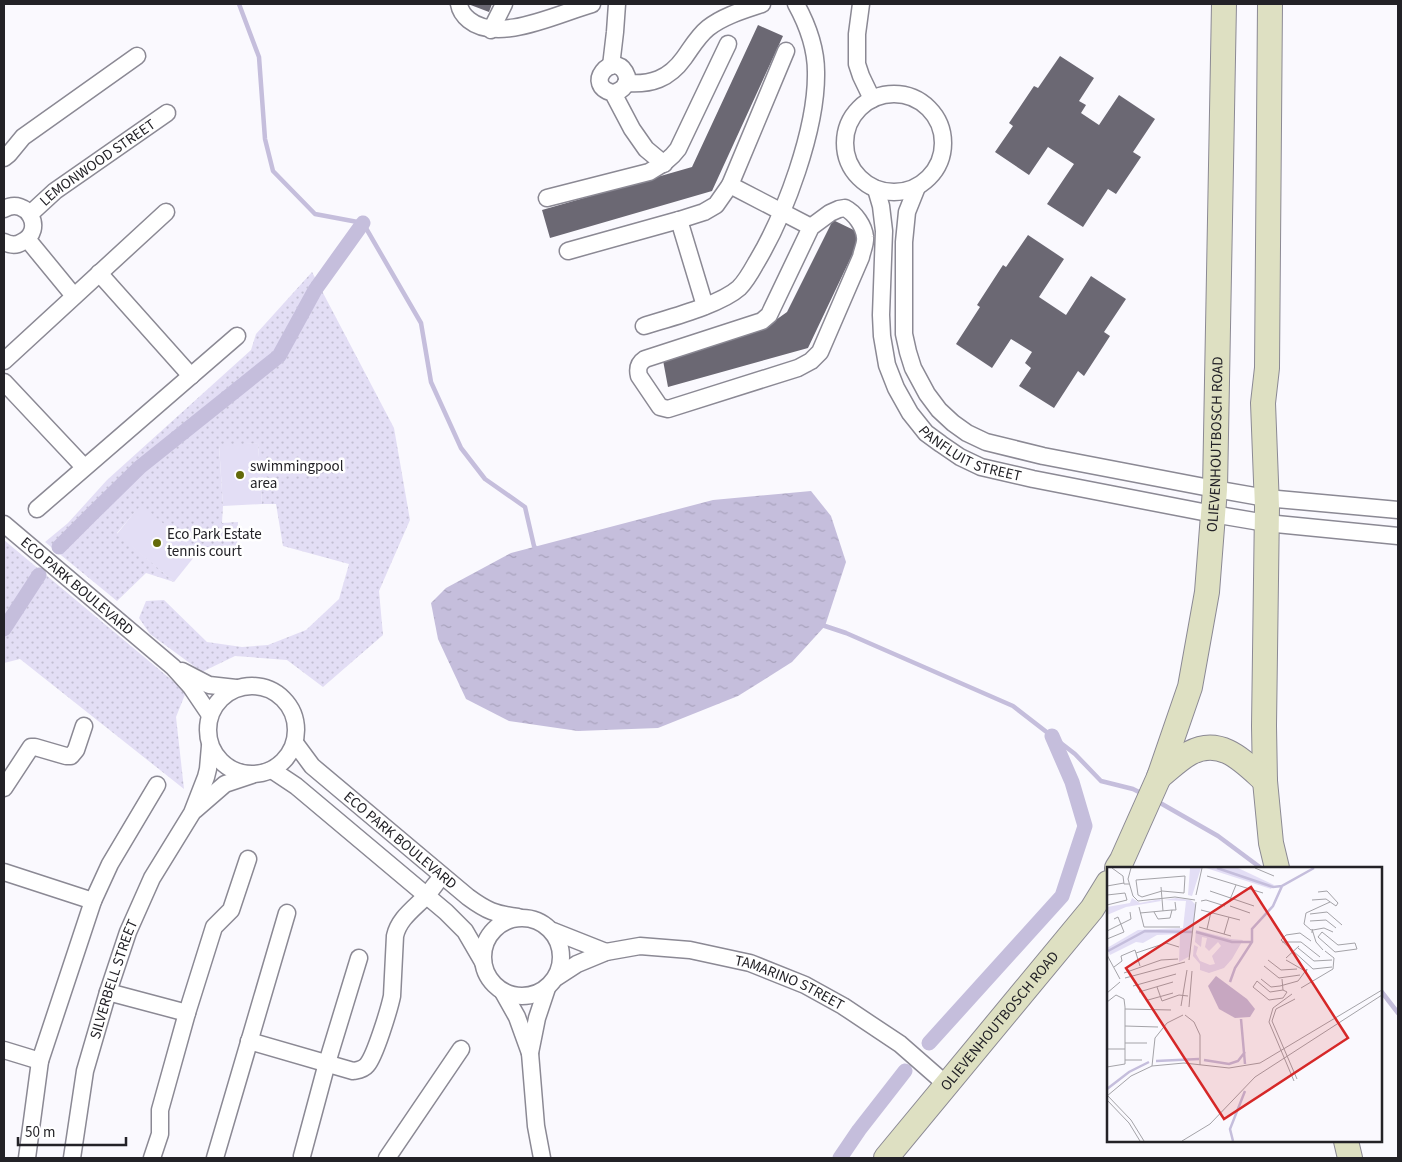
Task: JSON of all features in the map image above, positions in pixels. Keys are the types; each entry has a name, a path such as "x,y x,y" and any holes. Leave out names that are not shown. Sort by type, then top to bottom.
{"main road":[{"name":"OLIEVENHOUTBOSCH ROAD","path":"1118,867 1160,777 1190,687 1207,592 1215,489 1224,4"},
{"path":"1270,4 1267,368 1263,404 1266,498 1264,726 1265,781 1271,843 1277,867"},
{"path":"1160,777 1190,754 1200,749 1211,748 1226,750 1265,781"},
{"name":"OLIEVENHOUTBOSCH ROAD","path":"886,1158 948,1086 1092,909 1107,885"},
{"path":"1346,1142 1350,1158"}],"street":[{"path":"459,4 465,16 474,24 491,30 517,27 592,4"},
{"path":"491,30 504,4"},
{"path":"611,66 617,4"},
{"path":"626,83 641,84 653,82 663,77 674,70 709,27 722,19 762,4"},
{"path":"644,326 725,298 746,280 763,252 795,175 809,129 816,73 812,43 796,4"},
{"path":"861,4 857,34 857,64 872,99 859,108 850,122 845,137 846,154 851,169 862,181 876,189 904,192 917,187"},
{"path":"547,198 649,172 664,164 678,149 728,44"},
{"path":"568,251 679,220 704,212 716,205 730,185 786,51"},
{"path":"4,158 23,137 137,56"},
{"path":"611,66 621,68 627,77 622,90 613,93 608,92 600,83 602,72 611,66"},
{"path":"613,93 632,129 646,149 664,164"},
{"name":"PANFLUIT STREET","path":"872,99 886,94 902,94 916,98 929,108 938,120 943,135 943,150 938,165 930,178 917,187 907,212 904,242 904,334 913,368 927,394 939,410 967,434 986,442 1043,456 1266,498 1398,510"},
{"name":"LEMONWOOD STREET","path":"30,214 55,191 167,114"},
{"path":"730,185 811,227"},
{"name":"PANFLUIT STREET","path":"876,189 881,206 884,230 881,315 887,366 896,388 910,413 926,433 960,457 981,467 1033,479 1214,514 1266,523 1398,536"},
{"name":"LEMONWOOD STREET","path":"4,209 20,206 26,209 33,221 34,228 32,234 12,244"},
{"path":"845,208 856,216 865,238 860,257 820,352 811,361 776,376 668,409 660,408 639,376 640,362 762,321 769,315 811,227 830,213 845,208"},
{"path":"4,360 166,212"},
{"path":"679,220 705,306"},
{"path":"12,244 74,296"},
{"path":"99,273 191,376"},
{"path":"37,509 237,336"},
{"path":"4,382 84,468"},
{"name":"ECO PARK BOULEVARD","path":"4,524 173,667 191,687 210,716"},
{"name":"ECO PARK BOULEVARD","path":"173,667 209,684 236,688"},
{"path":"250,685 264,687 277,693 287,702 294,715 297,729 295,743 290,754 272,770 252,775 239,773 227,767 217,758 210,746 207,731 210,716 216,704 236,688 250,685"},
{"path":"4,788 30,747 71,756 76,750 84,726"},
{"name":"ECO PARK BOULEVARD","path":"295,743 312,766 479,906 498,914 518,918"},
{"name":"SILVERBELL STREET","path":"72,1158 85,1071 128,932 152,878 192,813 206,777 210,746"},
{"name":"ECO PARK BOULEVARD","path":"272,770 296,786 426,895 465,931 483,962"},
{"name":"SILVERBELL STREET","path":"192,813 225,784 252,775"},
{"path":"27,1158 40,1061 93,901 110,864 157,785"},
{"path":"152,1158 160,1134 160,1110 214,928 231,910 248,859"},
{"path":"4,872 93,901"},
{"path":"249,1041 352,1071 361,1070 367,1066 390,1006 397,928 442,876"},
{"path":"215,1158 287,912"},
{"path":"552,982 537,994 526,997 514,996 503,992 493,984 486,974 483,962 484,946 491,932 503,922 518,918 531,918 543,923 553,931 606,952"},
{"path":"542,1158 536,1126 530,1053 536,1018 561,966 562,953 553,931"},
{"name":"TAMARINO STREET","path":"552,982 577,964 606,952 640,946 690,950 750,963 805,984 843,1006 900,1044 948,1086"},
{"path":"302,1156 327,1063 359,958"},
{"path":"108,992 187,1014"},
{"path":"503,992 517,1017 530,1053"},
{"path":"387,1158 460,1049"},
{"path":"4,1050 40,1061"}],"shaded area":[{"path":"312,272 394,428 410,520 379,591 383,635 323,687 287,660 235,656 202,672 150,634 139,618 146,601 164,600 207,642 242,647 268,645 306,630 339,599 349,564 283,546 276,504 262,504 258,443 219,446 223,506 222,523 238,522 237,547 201,547 198,552 141,505 117,533 174,582 146,573 117,601 45,542 68,523 107,480 251,350 256,334"},
{"name":"swimmingpool area","path":"258,443 262,504 223,506 219,445"},
{"name":"Eco Park Estate tennis court","path":"141,504 198,552 174,582 117,534"},
{"path":"4,540 186,692 176,717 184,789 20,659 4,663"}],"water":[{"path":"811,491 831,516 846,562 825,626 792,662 738,696 658,728 578,731 509,721 466,699 438,639 431,603 446,588 511,553 713,500"}],"building":[{"path":"468,4 492,4 489,12"},
{"path":"758,25 783,36 712,191 550,238 542,210 692,167"},
{"path":"1060,56 1094,78 1079,101 1086,105 1081,113 1099,125 1119,95 1155,119 1133,152 1141,157 1116,194 1108,189 1083,227 1047,204 1074,164 1048,147 1029,175 995,152 1013,126 1009,123 1034,86 1038,88"},
{"path":"833,220 862,234 808,348 668,387 662,355 773,322 787,312"},
{"path":"1028,235 1064,259 1039,297 1066,315 1091,276 1126,299 1104,332 1110,336 1084,376 1078,371 1054,408 1019,386 1031,368 1025,363 1032,352 1011,339 992,368 956,344 980,307 977,305 1003,265 1006,267"}],"waterway":[{"path":"239,4 259,57 265,139 273,171 315,214 363,223 421,323 431,382 461,448 485,479 525,507 534,546 538,552"},
{"path":"59,547 140,467 279,356 315,290 363,223"},
{"path":"4,629 39,575"},
{"path":"822,625 846,633 1013,706 1075,754 1101,781 1139,792"},
{"path":"929,1043 1062,896 1085,826 1072,782 1052,736"},
{"path":"1162,804 1218,836 1260,867"},
{"path":"1382,992 1398,1013"},
{"path":"840,1158 859,1130 905,1071"}],"place":[{"name":"swimmingpool area","path":"240,475"},
{"name":"Eco Park Estate tennis court","path":"157,543"}]}
